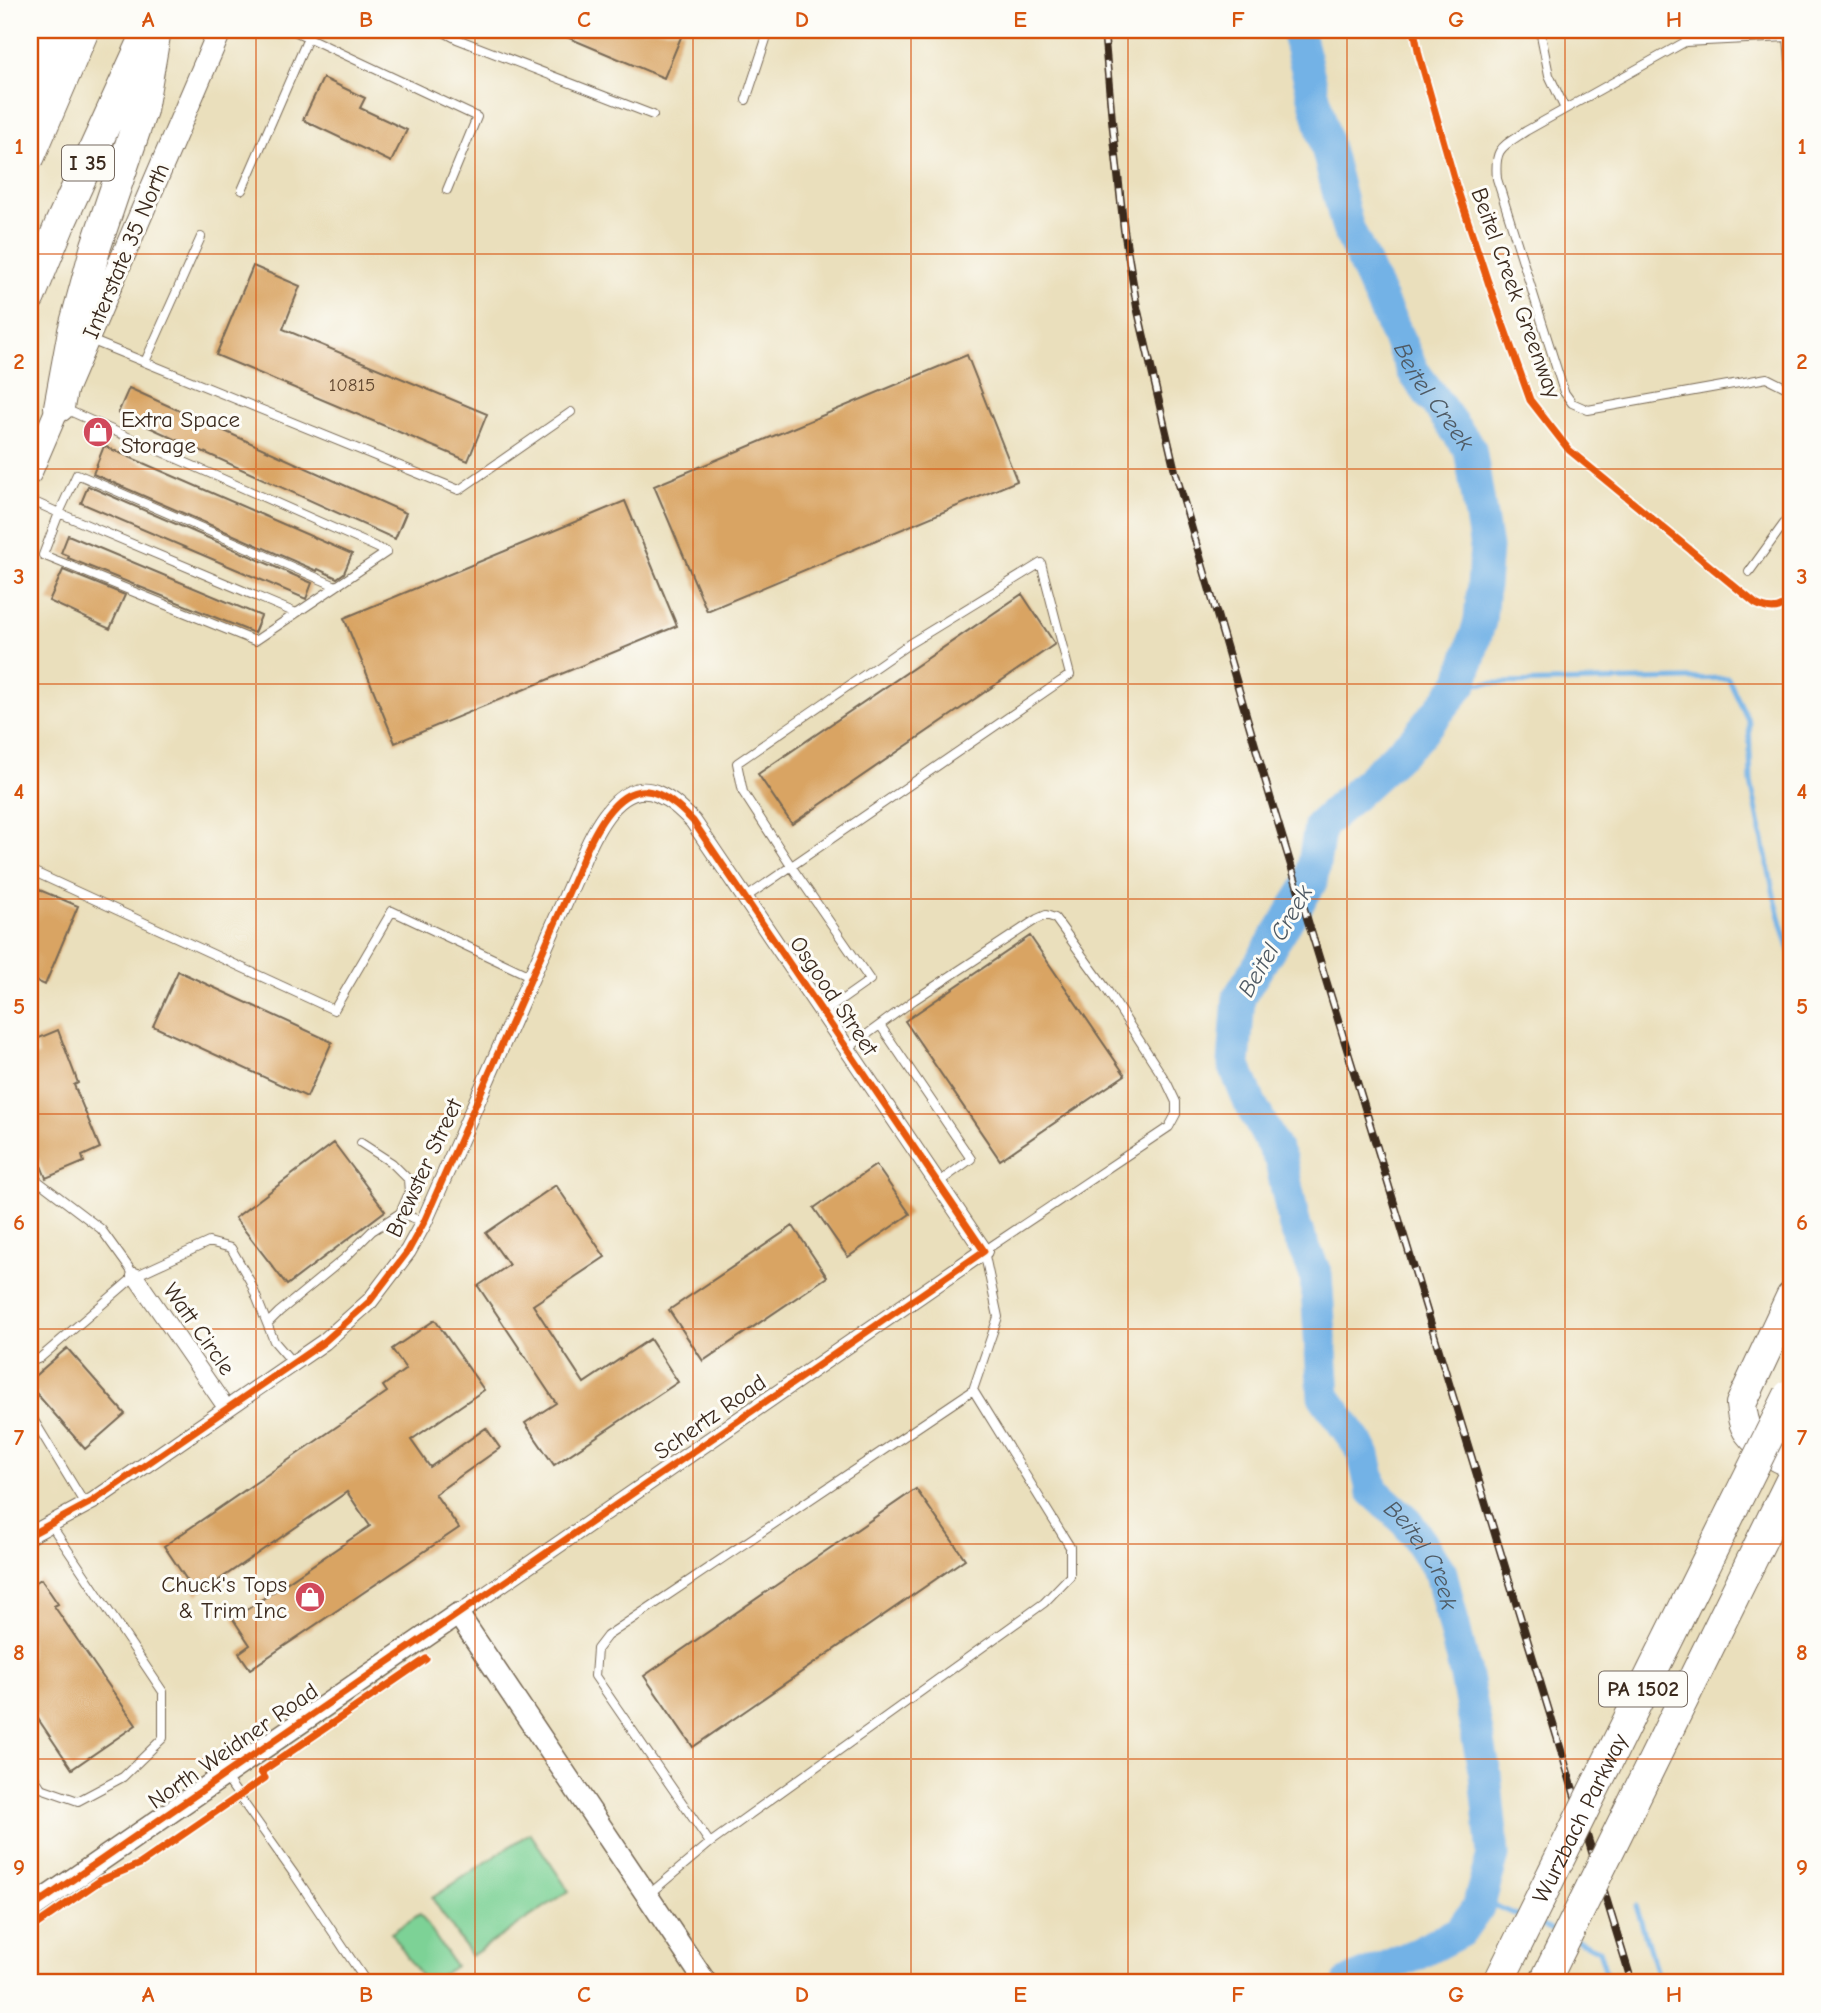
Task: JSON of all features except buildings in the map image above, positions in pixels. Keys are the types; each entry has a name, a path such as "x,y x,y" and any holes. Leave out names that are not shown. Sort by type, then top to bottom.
{"highway":[{"path":"30,91 56,30"},
{"name":"I 35","path":"30,156 84,30"},
{"name":"I 35","path":"30,297 60,224 149,30"},
{"path":"59,407 73,331 96,246 142,110 156,30"},
{"path":"1791,1297 1741,1404 1743,1419 1749,1432 1777,1457 1791,1462"},
{"name":"Wurzbach Parkway","path":"1498,1983 1790,1392"},
{"name":"Wurzbach Parkway","path":"1544,1983 1791,1480"}],"main road":[{"name":"Interstate 35 North","path":"30,472 220,30"}],"street":[{"name":"Osgood Street","path":"632,792 656,792 672,801 693,821 984,1251"},
{"name":"Brewster Street","path":"30,1535 86,1506 227,1409 324,1342 370,1301 402,1260 424,1222 588,844 601,821 632,792"},
{"name":"Schertz Road","path":"458,1614 984,1251"},
{"name":"Watt Circle","path":"135,1276 227,1409"},
{"name":"North Weidner Road","path":"30,1909 458,1614"},
{"path":"458,1614 706,1983"}],"lane":[{"path":"292,30 477,117 447,190"},
{"path":"440,30 653,115"},
{"path":"746,100 769,30"},
{"path":"1540,30 1549,75 1565,109"},
{"path":"1791,74 1788,33 1685,41 1502,147 1495,161 1497,179 1564,392 1572,403 1588,410 1767,378 1791,388"},
{"path":"242,190 308,38"},
{"path":"145,362 201,237"},
{"path":"89,339 459,490 571,412"},
{"path":"59,407 387,552 256,641 43,555 77,474 336,586"},
{"path":"30,500 296,613"},
{"path":"1749,572 1791,514"},
{"path":"745,898 791,866 1070,675 1041,563 909,644 737,763 743,792 791,866 870,980 823,1013"},
{"path":"30,870 334,1010 392,911 531,977"},
{"path":"710,1843 595,1676 597,1649 607,1636 973,1390 998,1317 984,1251 1169,1127 1176,1114 1176,1102 1167,1083 1105,987 1055,918 1046,915 914,1000 847,1049"},
{"path":"880,1025 971,1159 938,1183"},
{"path":"268,1323 346,1257 372,1231 400,1213 409,1193 408,1180 392,1163 361,1143"},
{"path":"30,1175 101,1229 135,1276"},
{"path":"400,1213 424,1222"},
{"path":"30,1362 40,1358 135,1276 209,1242 231,1248 250,1281 274,1340 293,1363"},
{"path":"647,1895 710,1843 1044,1603 1070,1576 1070,1547 973,1390"},
{"path":"30,1415 86,1506"},
{"path":"30,1771 41,1788 78,1801 123,1777 163,1738 163,1692 51,1525"},
{"path":"225,1775 367,1983"}],"green space":[{"path":"530,1833 569,1891 471,1956 432,1898"},
{"path":"420,1914 455,1966 430,1983 425,1983 391,1933"}],"waterway":[{"name":"Beitel Creek","path":"1297,30 1347,226 1413,371 1470,449 1486,548 1480,621 1461,684 1415,739 1320,826 1311,882 1239,997 1234,1064 1249,1101 1281,1161 1295,1227 1316,1275 1324,1396 1363,1451 1372,1490 1407,1522 1441,1573 1466,1677 1485,1774 1493,1855 1478,1907 1461,1931 1417,1954 1349,1983"},
{"path":"1461,684 1728,678 1749,722 1751,782 1774,895 1791,956"},
{"path":"1481,1900 1522,1917"},
{"path":"1636,1906 1660,1983"},
{"path":"1537,1924 1557,1932"},
{"path":"1576,1940 1599,1950 1609,1983"}],"railway":[{"path":"1104,30 1124,230 1137,307 1175,471 1271,800 1632,1983"}],"cycle path":[{"name":"Beitel Creek Greenway","path":"1414,30 1456,185 1530,400 1569,450 1756,604 1775,609 1784,605 1791,597"},
{"path":"30,1535 93,1501 324,1342 370,1301 408,1251 424,1222 596,830 617,803 629,794 643,791 658,794 672,802 693,821 984,1251 30,1909"},
{"path":"30,1929 101,1880 140,1864 265,1778 261,1772 426,1659"}],"place":[{"name":"Extra Space Storage","path":"98,432"},
{"name":"Chuck's Tops & Trim Inc","path":"310,1597"}]}
